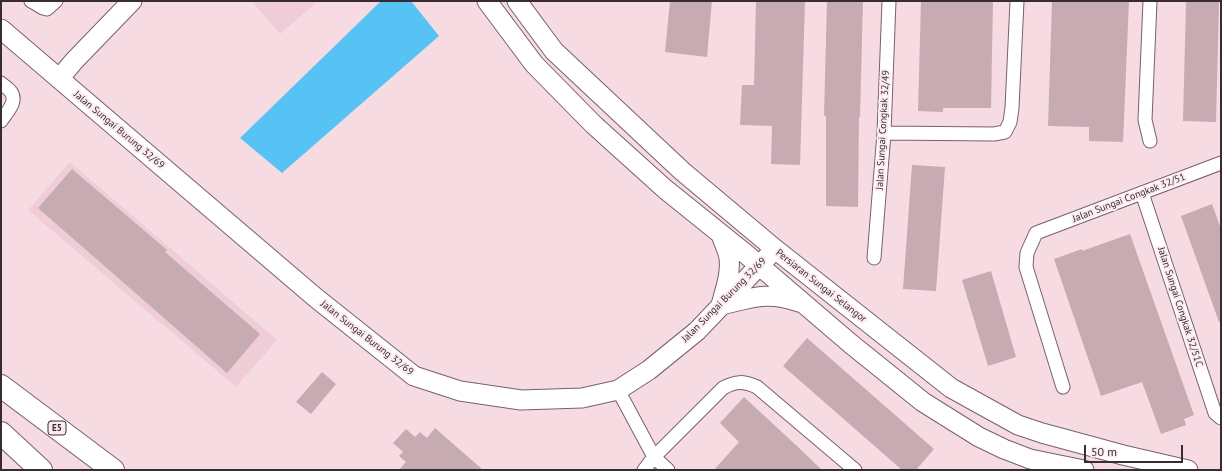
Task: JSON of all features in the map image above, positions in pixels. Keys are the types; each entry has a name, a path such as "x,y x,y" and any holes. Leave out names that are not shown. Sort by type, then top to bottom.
{"highway":[{"name":"E5","path":"1,386 113,470"},
{"path":"1,433 41,470"}],"main road":[{"path":"59,78 132,1"},
{"path":"487,1 534,64 594,125 665,190 759,265 923,402 979,437 1030,460 1084,470"},
{"name":"Persiaran Sungai Selangor","path":"516,1 554,51 682,171 775,249 951,388 1018,425 1123,455 1188,470"},
{"name":"Jalan Sungai Burung 32/69","path":"1,29 316,298 414,376 460,391 521,400 582,398 618,390 649,370 697,331 775,249"},
{"path":"721,234 729,256 730,264 721,305 755,297 774,296 804,304"}],"street":[{"path":"31,1 47,9 56,1"},
{"name":"Jalan Sungai Congkak 32/49","path":"874,258 884,133 889,1"},
{"path":"884,133 994,134 1005,132 1010,122 1012,108 1017,1"},
{"path":"1150,1 1145,120 1150,141"},
{"path":"1,84 12,93 13,99 12,106 1,121"},
{"name":"Jalan Sungai Congkak 32/51","path":"1063,387 1026,267 1027,253 1036,233 1221,163"},
{"name":"Jalan Sungai Congkak 32/51C","path":"1142,193 1215,413 1221,418"},
{"path":"644,470 723,388 731,384 745,382 756,387 855,470"},
{"path":"618,390 654,458 668,470"}],"shaded area":[{"path":"252,1 318,1 280,34"},
{"path":"70,162 277,340 236,387 28,210"}],"water":[{"path":"381,1 411,1 439,36 282,173 240,138"}],"building":[{"path":"670,1 712,1 707,57 665,52"},
{"path":"756,1 805,1 800,165 771,164 772,126 740,125 742,85 754,85"},
{"path":"827,1 863,1 858,207 826,206 826,116 824,116"},
{"path":"921,1 993,1 991,108 943,108 943,112 918,111"},
{"path":"1052,1 1129,1 1123,142 1089,141 1089,127 1048,126"},
{"path":"1186,1 1219,1 1216,122 1183,121"},
{"path":"912,165 945,167 936,291 903,289"},
{"path":"72,169 167,250 165,252 260,334 227,373 38,208"},
{"path":"1212,204 1221,229 1221,321 1219,322 1181,216"},
{"path":"1130,234 1194,415 1184,419 1186,425 1161,434 1142,382 1101,396 1054,259"},
{"path":"991,271 1016,357 988,366 962,280"},
{"path":"807,338 934,449 916,470 902,470 783,366"},
{"path":"322,372 336,384 311,414 296,402"},
{"path":"744,397 822,470 714,470 739,442 720,423"},
{"path":"435,428 483,470 399,470 406,462 399,456 403,452 393,443 406,429 415,437 420,432 427,438"}]}
